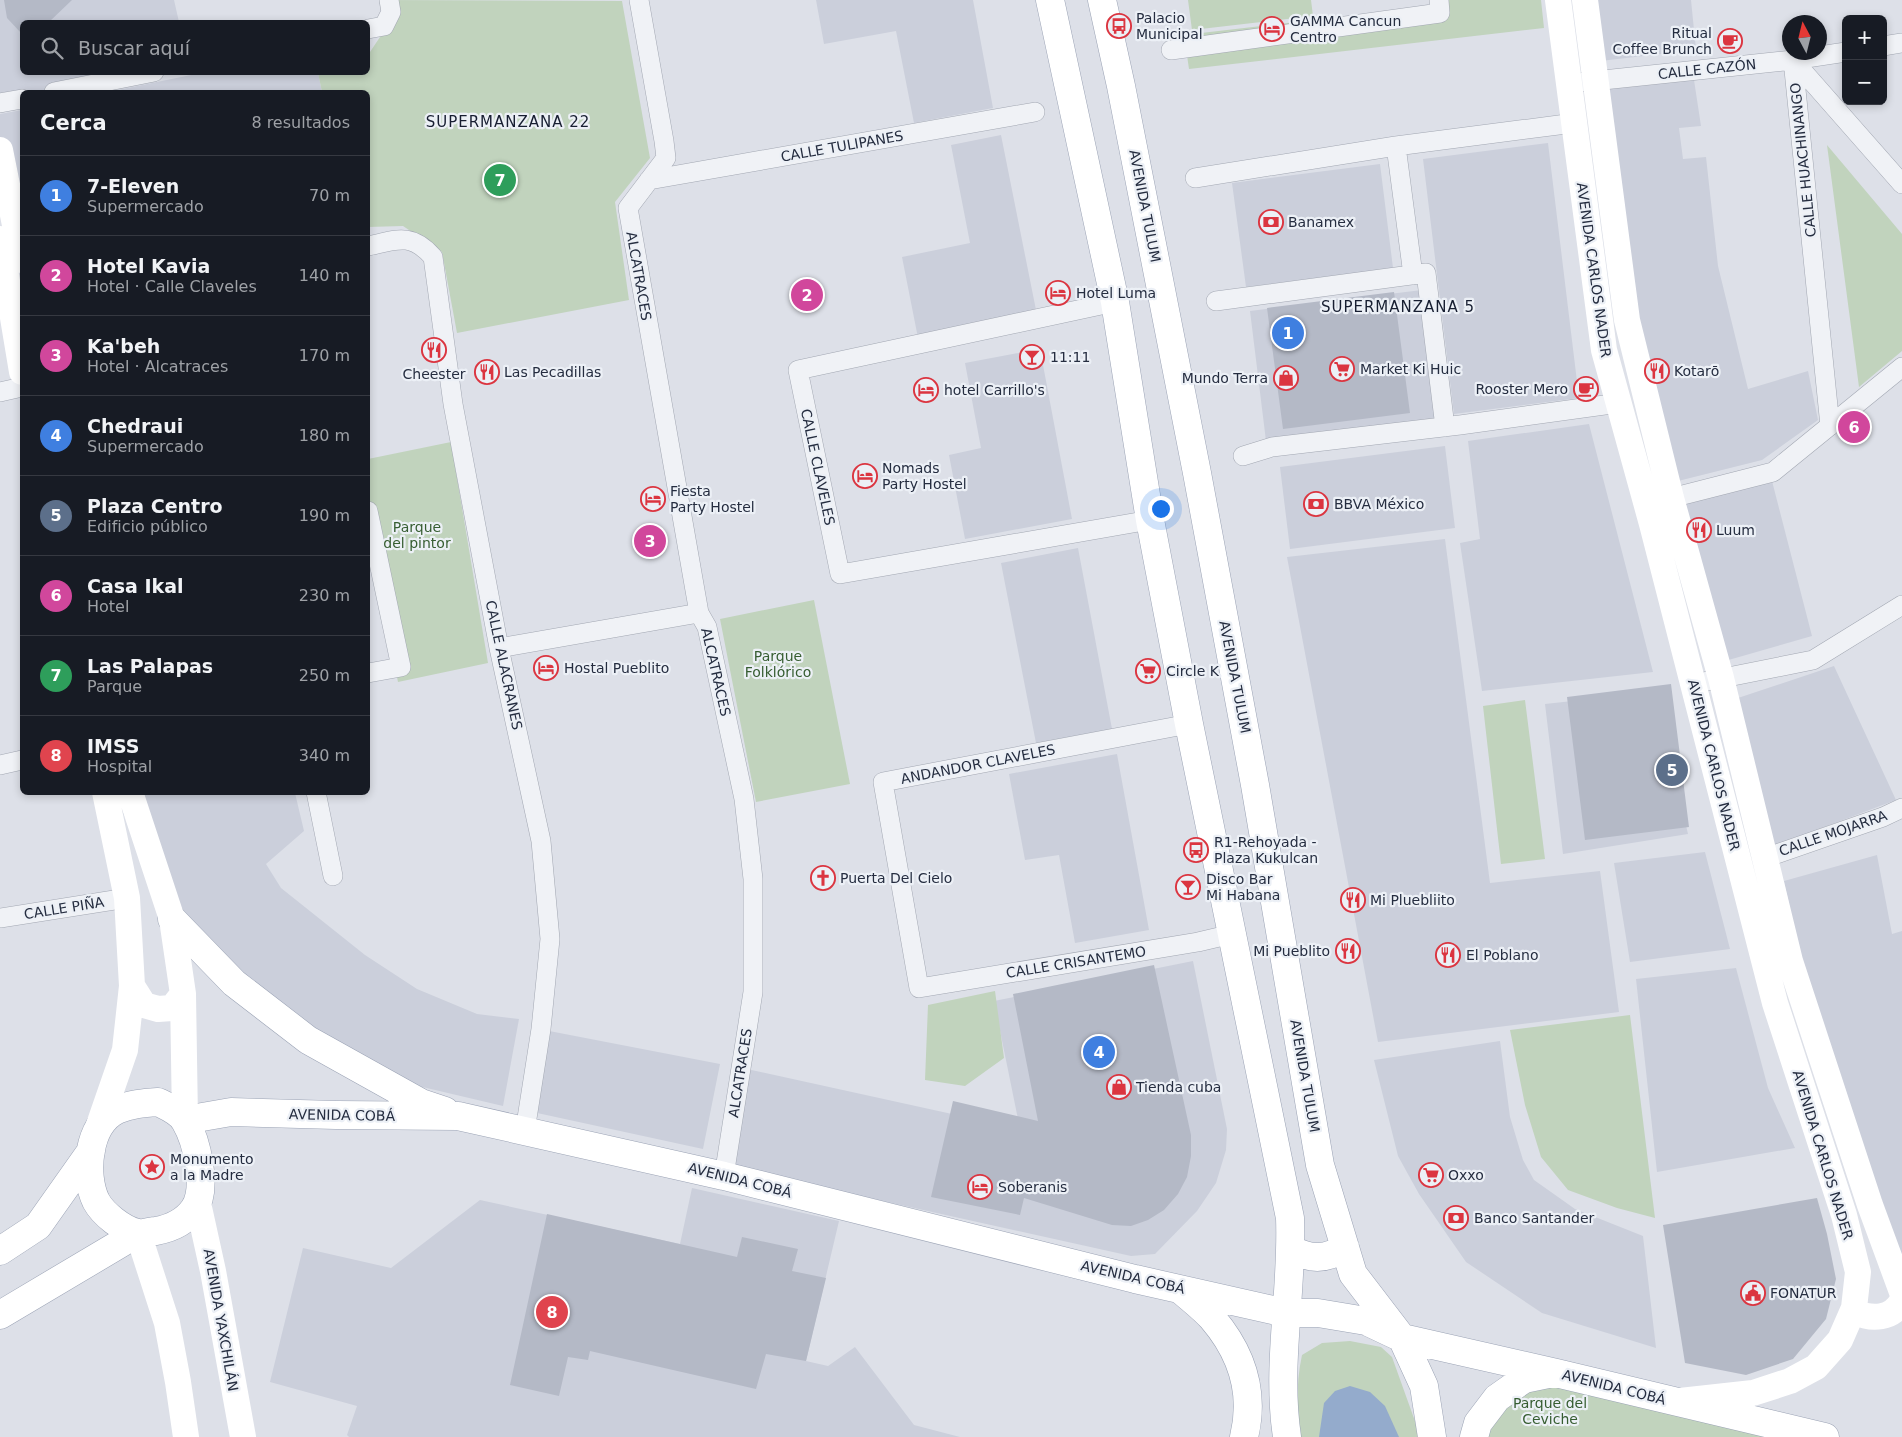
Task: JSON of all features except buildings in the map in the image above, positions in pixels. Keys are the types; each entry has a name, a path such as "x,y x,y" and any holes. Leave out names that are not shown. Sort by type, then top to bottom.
{"main road":[{"path":"1050,0 1115,302 1150,520 1189,724 1290,1218 1291,1249 1283,1356 1284,1417 1287,1437"},
{"name":"AVENIDA TULUM","path":"1102,0 1125,106 1200,492 1255,786 1320,1165 1353,1274 1402,1338 1424,1386 1432,1437"},
{"path":"172,920 234,983 308,1040 421,1103 458,1116"},
{"path":"0,1251 38,1226 96,1137 116,1110 136,1104 158,1102 174,1110 185,1120 194,1141 201,1185 198,1203 191,1214 177,1225 138,1233 0,1315"},
{"name":"AVENIDA COBÁ","path":"185,1120 231,1112 336,1116 458,1116 724,1176 1286,1313 1318,1314 1366,1321 1402,1338 1825,1437"},
{"path":"96,1137 89,1176 97,1202 114,1222 138,1233"},
{"path":"1291,1249 1309,1257 1319,1258 1338,1253 1345,1248"},
{"path":"1179,1288 1211,1317 1235,1349 1247,1386 1247,1422 1244,1437"},
{"path":"1474,1437 1478,1423 1497,1398 1524,1379 1556,1373"}],"street":[{"path":"370,29 384,26 391,12 389,0"},
{"name":"ALCATRACES","path":"639,0 666,158 628,208 699,613 707,627 744,799 753,879 753,992 724,1176"},
{"path":"1171,50 1440,13 1438,0"},
{"name":"AVENIDA CARLOS NADER","path":"1558,0 1604,350 1652,524 1775,1003 1844,1215 1858,1272 1854,1308 1840,1340 1816,1367 1790,1381 1753,1393 1674,1402"},
{"name":"AVENIDA CARLOS NADER","path":"1585,0 1627,320 1671,498 1721,678 1790,961 1870,1205 1902,1292"},
{"path":"1887,45 1902,43"},
{"name":"CALLE CAZÓN","path":"1827,55 1842,53"},
{"name":"CALLE CAZÓN","path":"1568,83 1793,60"},
{"name":"CALLE HUACHINANGO","path":"1793,60 1902,184"},
{"name":"CALLE HUACHINANGO","path":"1793,60 1830,426"},
{"path":"64,90 139,75"},
{"path":"0,103 20,99"},
{"name":"CALLE TULIPANES","path":"649,180 1035,112"},
{"path":"1195,178 1396,146 1574,123"},
{"path":"1396,146 1413,275"},
{"path":"0,150 20,250"},
{"path":"0,238 20,360"},
{"name":"CALLE ALACRANES","path":"375,245 404,239 424,247 432,257 453,404 499,648 541,841 550,939 541,1029 525,1131"},
{"path":"1216,302 1426,273 1445,427"},
{"name":"CALLE CLAVELES","path":"1115,302 798,370 840,574 1150,520"},
{"path":"1671,498 1773,472 1902,367"},
{"path":"0,392 20,387"},
{"path":"1243,456 1272,447 1445,427 1619,403"},
{"path":"370,520 401,667 370,674"},
{"path":"1693,684 1813,660 1902,605"},
{"path":"499,648 699,613"},
{"name":"ANDANDOR CLAVELES","path":"919,988 883,782 1189,724"},
{"path":"0,765 20,760"},
{"path":"96,1137 125,1050 132,986 127,898 107,795"},
{"path":"131,795 172,920 183,994 185,1120"},
{"path":"317,795 333,876"},
{"name":"CALLE MOJARRA","path":"1765,858 1883,817 1902,808"},
{"name":"CALLE PIÑA","path":"0,918 127,898"},
{"name":"CALLE CRISANTEMO","path":"919,988 1198,942 1232,934"},
{"path":"132,986 144,1005 158,1009 172,1008 183,994"},
{"name":"AVENIDA YAXCHILÁN","path":"198,1203 213,1271 243,1437"},
{"path":"138,1233 167,1323 186,1437"},
{"path":"1854,1308 1855,1312 1862,1315 1878,1318 1894,1311 1902,1301"}],"shaded area":[{"path":"0,0 174,0 179,20 20,20 20,75 157,75 76,90 20,90 20,93 0,105"},
{"path":"816,0 973,0 993,108 914,123 896,31 824,44"},
{"path":"1593,0 1691,0 1696,50 1600,61"},
{"path":"191,75 318,75 322,90 118,90"},
{"path":"1694,80 1701,126 1679,128 1683,159 1706,157 1718,266 1748,389 1808,371 1818,420 1762,460 1678,481 1635,318 1604,88"},
{"path":"20,110 20,271 0,170 0,114"},
{"path":"1001,135 1037,315 918,338 902,257 970,243 951,145"},
{"path":"1548,143 1579,398 1454,414 1423,159"},
{"path":"1380,164 1393,268 1246,287 1232,183"},
{"path":"1422,290 1438,419 1266,441 1250,311"},
{"path":"1040,349 1072,519 965,539 949,455 981,448 965,363"},
{"path":"1589,424 1653,672 1482,691 1460,543 1480,539 1468,441"},
{"path":"1445,446 1455,528 1290,549 1280,467"},
{"path":"1772,481 1812,636 1725,661 1684,504"},
{"path":"1445,539 1490,883 1600,871 1619,1012 1378,1042 1287,557"},
{"path":"1078,548 1112,729 1036,743 1001,563"},
{"path":"1834,666 1896,800 1774,846 1735,699"},
{"path":"1655,692 1688,834 1563,854 1545,704"},
{"path":"1117,754 1149,930 1075,943 1059,855 1025,860 1009,774"},
{"path":"118,795 295,795 304,831 266,864 281,888 365,955 417,989 477,1014 519,1019 503,1106 397,1081 314,1043 179,920 121,809"},
{"path":"1705,852 1730,949 1630,962 1614,863"},
{"path":"1877,855 1892,934 1902,931 1902,1272 1804,974 1784,881"},
{"path":"1193,961 1227,1129 1226,1150 1216,1183 1197,1211 1155,1254 1131,1256 725,1166 747,1069 1020,1129 994,1001"},
{"path":"1736,968 1768,1088 1795,1148 1657,1172 1636,979"},
{"path":"544,1030 720,1064 703,1149 528,1111"},
{"path":"1500,1041 1510,1117 1523,1160 1534,1180 1575,1209 1643,1236 1656,1348 1542,1313 1466,1262 1419,1194 1398,1156 1374,1060"},
{"path":"692,1188 839,1221 806,1361 828,1366 855,1347 914,1425 960,1437 349,1437 347,1435 357,1406 270,1382 303,1248 391,1268 480,1200 680,1244"}],"green space":[{"path":"382,0 622,1 650,158 615,202 629,300 457,333 442,252 403,226 370,227 370,90 322,90 318,75 370,75 370,52 386,28"},
{"path":"1188,0 1311,0 1313,16 1192,30"},
{"path":"1444,0 1541,0 1544,28 1189,69 1184,35 1444,5"},
{"path":"1827,145 1902,234 1902,351 1859,387"},
{"name":"Parque del pintor","path":"451,442 488,663 398,682 370,545 370,459"},
{"name":"Parque Folklórico","path":"814,600 850,784 756,802 720,619"},
{"path":"1525,700 1545,859 1501,864 1483,706"},
{"path":"995,991 1004,1058 965,1086 925,1080 928,1005"},
{"path":"1630,1015 1655,1218 1617,1208 1568,1190 1541,1157 1525,1105 1510,1030"},
{"path":"1350,1341 1381,1347 1392,1357 1416,1424 1418,1437 1299,1437 1298,1396 1302,1355 1322,1343"},
{"name":"Parque del Ceviche","path":"1550,1383 1786,1437 1481,1437 1497,1408 1521,1391"}],"water":[{"path":"1350,1386 1370,1392 1385,1406 1399,1437 1319,1437 1324,1403 1335,1391"}],"place":[{"name":"Palacio Municipal","path":"1119,26"},
{"name":"GAMMA Cancun Centro","path":"1272,29"},
{"name":"Ritual Coffee Brunch","path":"1730,41"},
{"name":"Las Palapas","path":"500,180"},
{"name":"Banamex","path":"1271,222"},
{"name":"Hotel Luma","path":"1058,293"},
{"name":"Hotel Kavia","path":"807,295"},
{"name":"7-Eleven","path":"1288,333"},
{"name":"Cheester","path":"434,350"},
{"name":"11:11","path":"1032,357"},
{"name":"Market Ki Huic","path":"1342,369"},
{"name":"Kotarō","path":"1657,371"},
{"name":"Las Pecadillas","path":"487,372"},
{"name":"Mundo Terra","path":"1286,378"},
{"name":"Rooster Mero","path":"1586,389"},
{"name":"hotel Carrillo's","path":"926,390"},
{"name":"Casa Ikal","path":"1854,427"},
{"name":"Nomads Party Hostel","path":"865,476"},
{"name":"Fiesta Party Hostel","path":"653,499"},
{"name":"BBVA México","path":"1316,504"},
{"name":"Luum","path":"1699,530"},
{"name":"Ka'beh","path":"650,541"},
{"name":"Hostal Pueblito","path":"546,668"},
{"name":"Circle K","path":"1148,671"},
{"name":"Plaza Centro","path":"1672,770"},
{"name":"R1-Rehoyada - Plaza Kukulcan","path":"1196,850"},
{"name":"Puerta Del Cielo","path":"823,878"},
{"name":"Disco Bar Mi Habana","path":"1188,887"},
{"name":"Mi Pluebliito","path":"1353,900"},
{"name":"Mi Pueblito","path":"1348,951"},
{"name":"El Poblano","path":"1448,955"},
{"name":"Chedraui","path":"1099,1052"},
{"name":"Tienda cuba","path":"1119,1087"},
{"name":"Monumento a la Madre","path":"152,1167"},
{"name":"Oxxo","path":"1431,1175"},
{"name":"Soberanis","path":"980,1187"},
{"name":"Banco Santander","path":"1456,1218"},
{"name":"FONATUR","path":"1753,1293"},
{"name":"IMSS","path":"552,1312"}],"district":[{"name":"SUPERMANZANA 22","path":"508,122"},
{"name":"SUPERMANZANA 5","path":"1398,307"}]}
